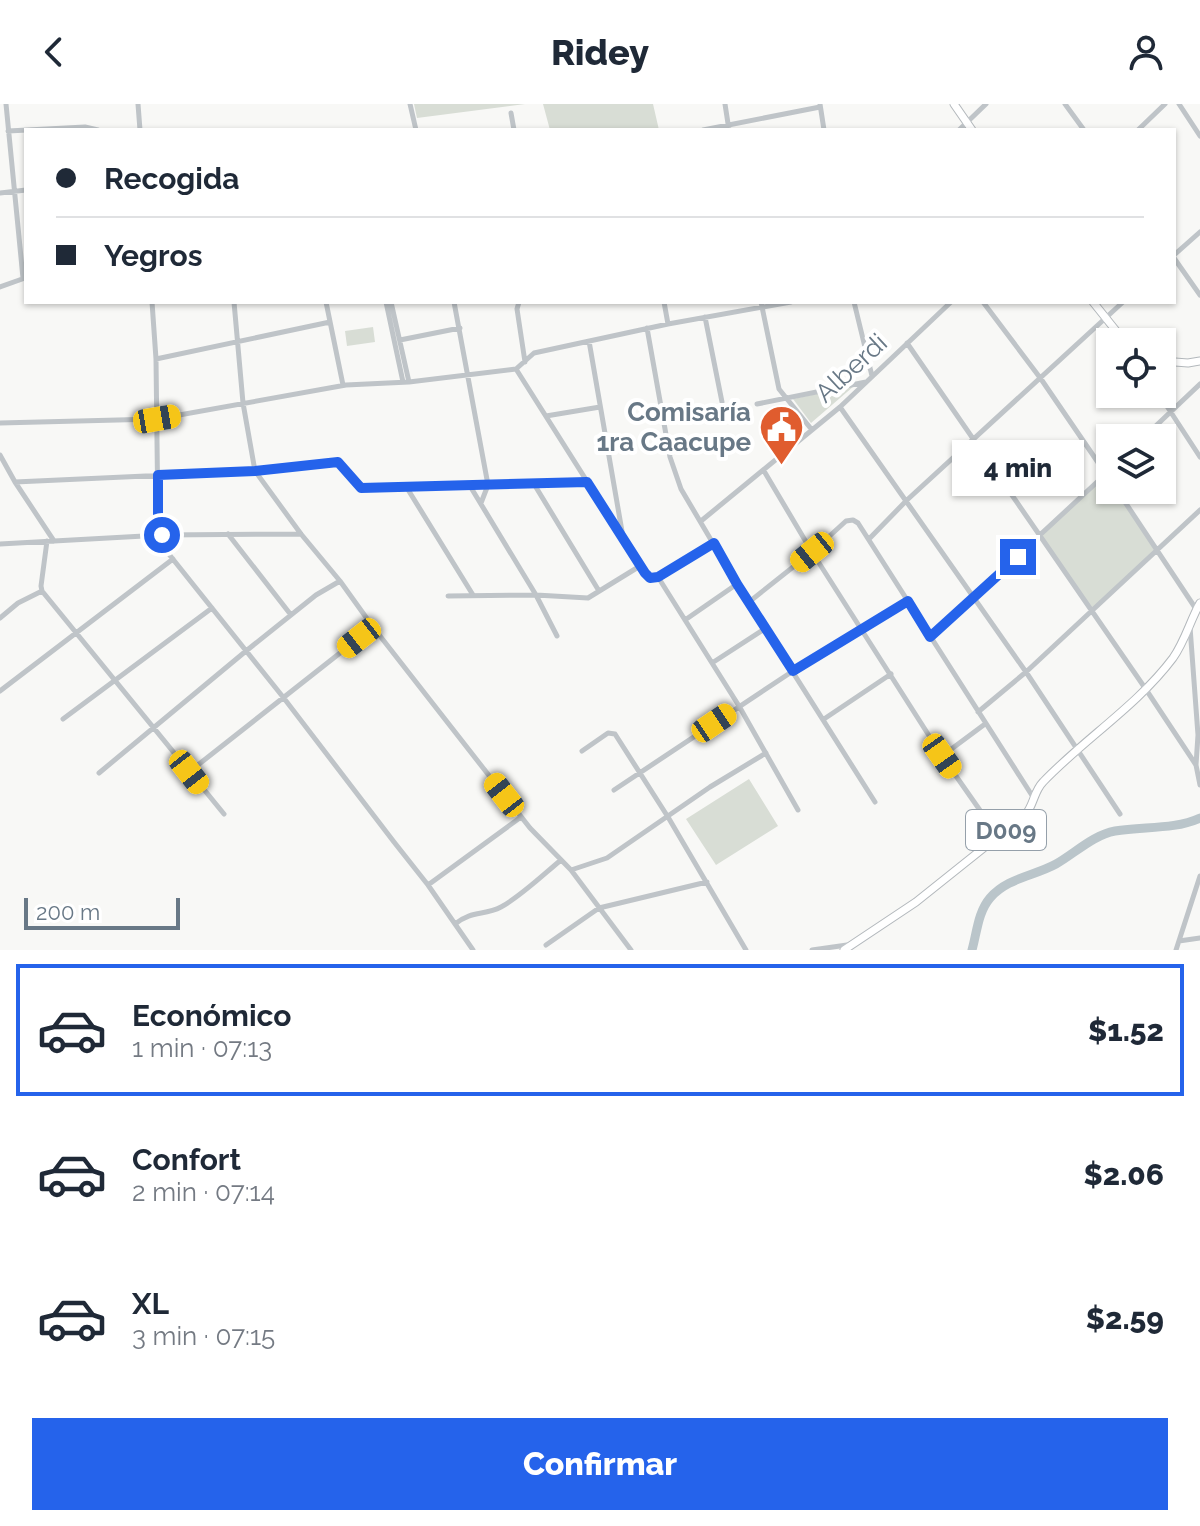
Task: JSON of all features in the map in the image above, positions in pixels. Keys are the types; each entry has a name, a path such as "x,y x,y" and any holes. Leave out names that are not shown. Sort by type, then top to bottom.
{"main road":[{"path":"954,104 971,128"},
{"path":"1094,304 1112,328"},
{"path":"1176,362 1200,361"},
{"name":"D009","path":"847,948 916,902 1026,814 1040,784 1145,688 1173,657 1198,606"}],"street":[{"path":"6,104 24,270"},
{"path":"138,104 140,128"},
{"path":"410,104 416,128"},
{"path":"725,104 729,128 820,105 824,128"},
{"path":"961,128 986,104"},
{"path":"1065,104 1083,128"},
{"path":"1140,128 1165,104"},
{"path":"1179,104 1200,136"},
{"path":"511,113 514,128"},
{"path":"0,137 24,133"},
{"path":"0,193 24,190"},
{"path":"1176,254 1200,232"},
{"path":"1176,259 1200,295"},
{"path":"0,287 24,278"},
{"path":"152,304 158,522 168,553 428,885 473,950"},
{"path":"234,304 243,403 255,471 521,817 571,870 631,950"},
{"path":"326,304 343,385"},
{"path":"388,304 406,382"},
{"path":"454,304 488,485 481,503"},
{"path":"518,304 525,362"},
{"path":"664,304 668,324"},
{"path":"0,423 157,419 343,385 406,382 516,369 534,353 761,304 779,389 812,430"},
{"path":"854,304 872,376"},
{"name":"Alberdi","path":"701,521 840,407 949,304"},
{"path":"985,304 1096,456"},
{"path":"869,539 907,500 1121,304"},
{"path":"705,317 722,402"},
{"path":"156,359 330,322"},
{"path":"397,340 460,328"},
{"path":"647,328 673,465 681,489 737,584 875,802"},
{"path":"589,341 624,540"},
{"path":"907,343 1196,765"},
{"path":"516,369 650,578 658,577 714,543"},
{"path":"757,404 866,382"},
{"path":"1158,424 1200,384"},
{"path":"546,416 600,407"},
{"path":"840,407 1026,672 1120,814"},
{"path":"1168,408 1200,457"},
{"path":"0,455 51,541 42,591 224,814"},
{"path":"15,482 255,471 338,462 361,488 587,482"},
{"path":"764,471 942,756 998,837"},
{"path":"534,484 599,591"},
{"path":"470,486 536,595 557,636"},
{"path":"930,637 1096,486"},
{"path":"407,487 474,596"},
{"path":"1126,504 1198,606"},
{"path":"978,712 1026,672 1200,510"},
{"path":"749,602 846,521 858,523 1034,798"},
{"path":"228,534 291,615"},
{"path":"0,544 162,535 301,534"},
{"path":"0,691 173,559"},
{"path":"448,596 588,598 640,566"},
{"path":"658,577 739,706 798,810"},
{"path":"99,773 316,595 340,581"},
{"path":"685,620 737,584"},
{"path":"0,618 18,603 42,591"},
{"path":"614,790 793,671 908,601"},
{"path":"63,719 212,608"},
{"path":"1190,626 1198,735 1196,765 1200,785"},
{"path":"189,772 373,627"},
{"path":"712,663 766,628"},
{"path":"824,719 891,674"},
{"path":"942,756 985,724"},
{"path":"582,751 608,733 615,734 746,950"},
{"path":"571,870 607,858 710,787 766,753"},
{"path":"428,885 521,817"},
{"path":"455,924 471,914 489,912 502,906 561,860"},
{"path":"1176,950 1200,878"},
{"path":"546,945 599,908 707,882"},
{"path":"1179,941 1200,938"},
{"path":"812,950 847,948"}],"shaded area":[{"path":"414,104 525,104 417,118"},
{"path":"543,104 653,104 659,128 549,128"},
{"path":"373,327 375,342 347,346 345,331"},
{"path":"854,386 811,423 793,399"},
{"path":"1096,483 1096,504 1126,504 1157,550 1091,610 1040,536"},
{"path":"749,779 778,826 716,865 686,819"}],"waterway":[{"path":"972,950 983,910 990,898 1004,886 1056,864 1107,833 1180,824 1200,818"}],"place":[{"name":"Comisaría 1ra Caacupe","path":"782,466"}],"route":[{"path":"162,535 158,522 158,475 255,471 338,462 361,488 587,482 650,578 658,577 714,543 793,671 908,601 930,637 1018,557"}]}
